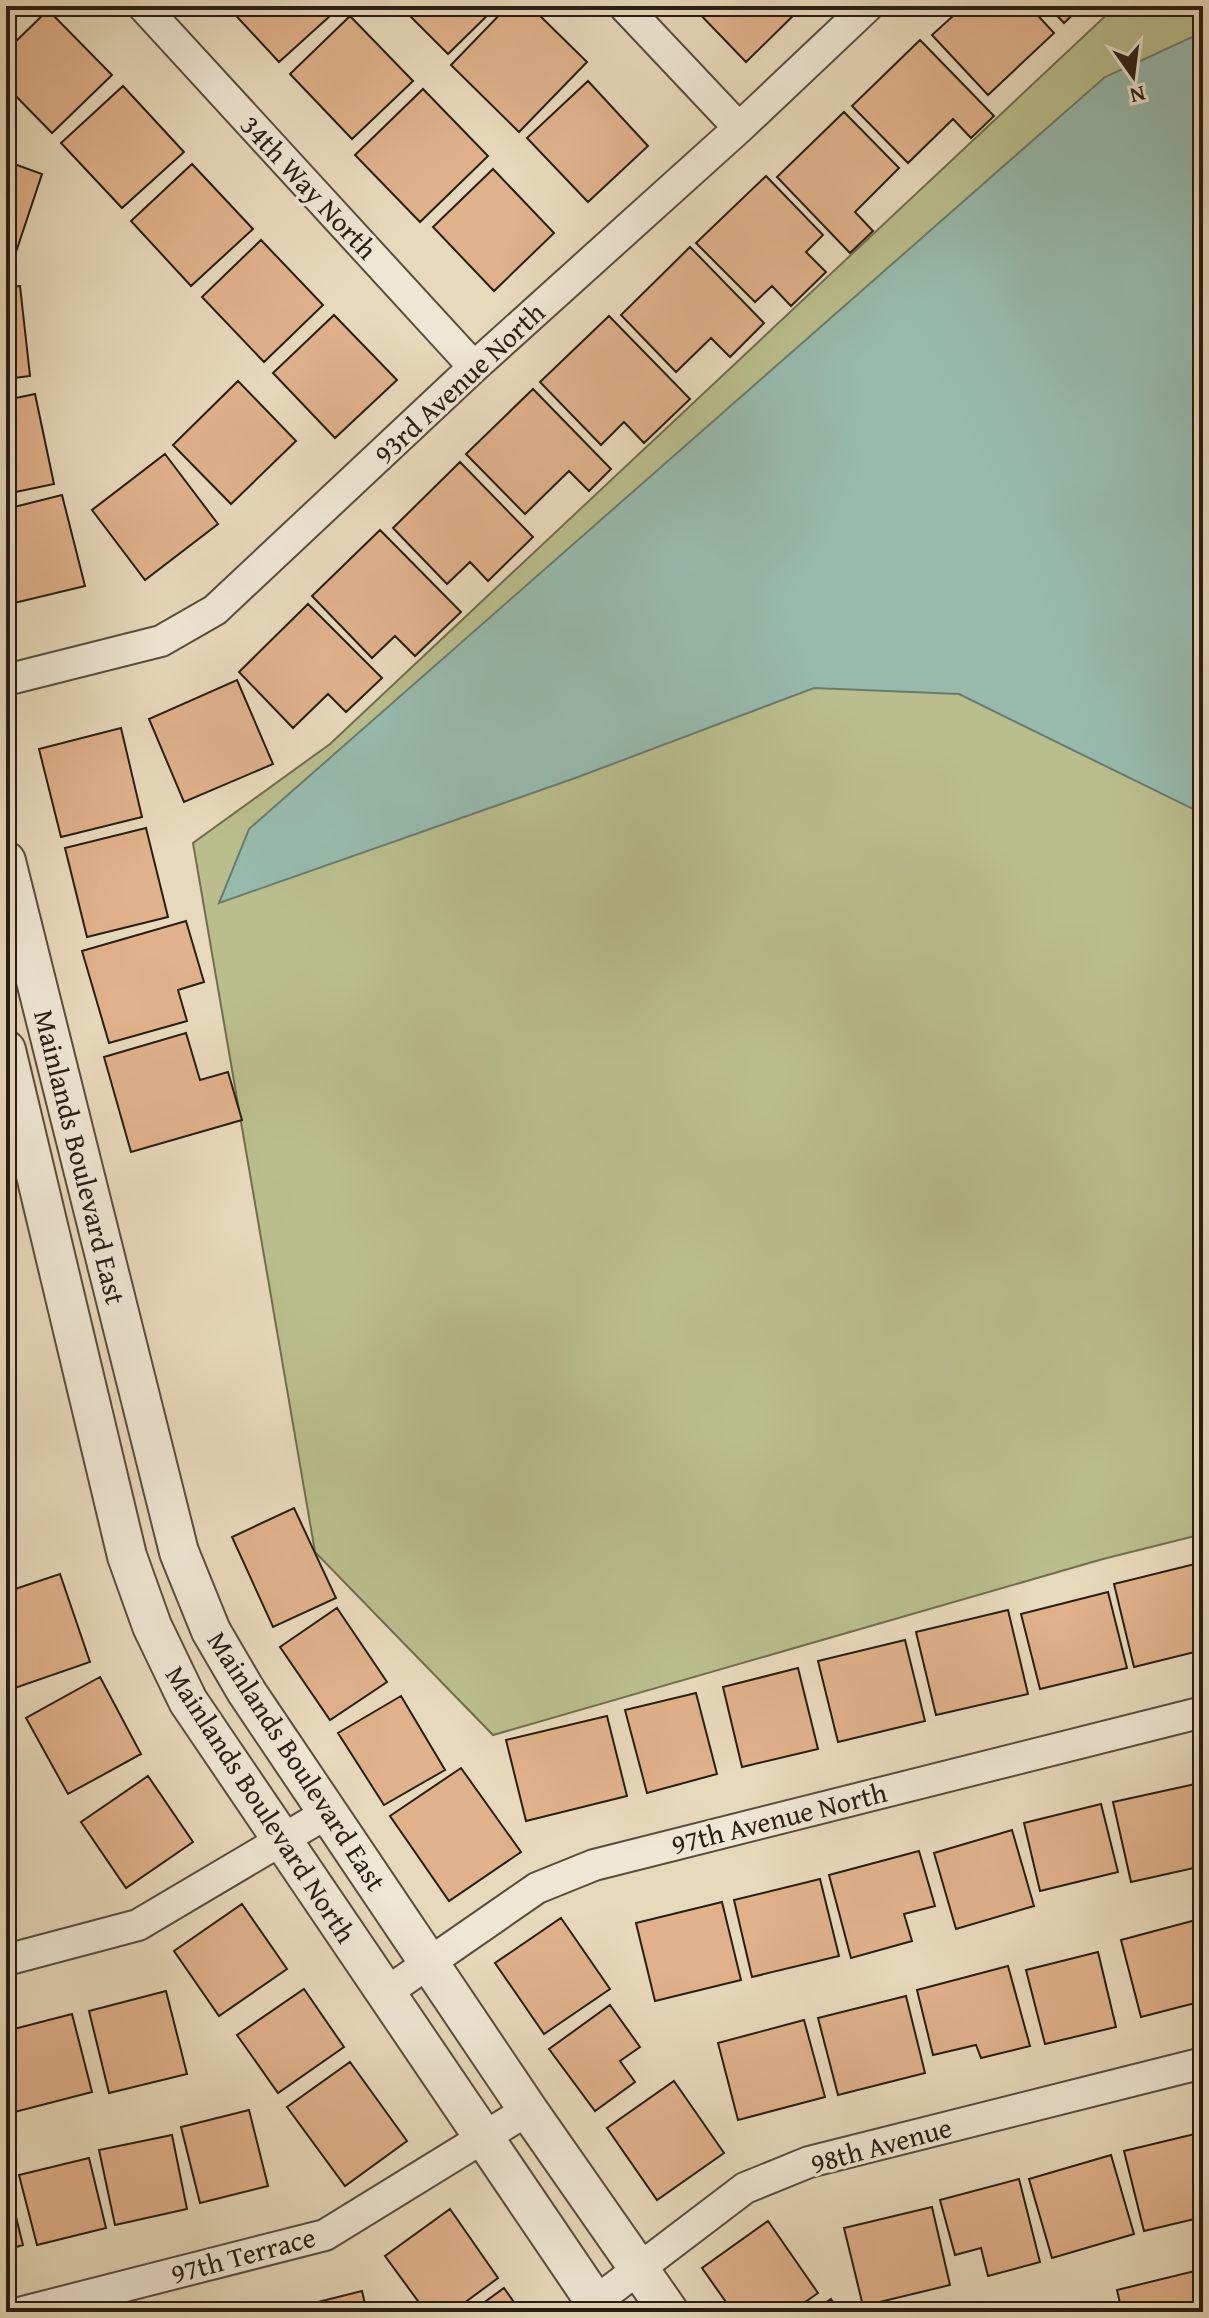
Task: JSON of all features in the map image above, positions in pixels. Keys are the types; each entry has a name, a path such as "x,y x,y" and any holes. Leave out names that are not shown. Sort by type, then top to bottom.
{"street":[{"name":"34th Way North","path":"143,6 474,367"},
{"path":"624,6 739,128"},
{"name":"93rd Avenue North","path":"6,680 161,641 215,610 474,367 739,128 868,6"},
{"name":"Mainlands Boulevard East","path":"6,861 179,1552 211,1631 246,1691 528,2110 669,2312"},
{"name":"Mainlands Boulevard North","path":"6,1050 127,1556 147,1612 188,1701 599,2307"},
{"name":"97th Avenue North","path":"384,1994 537,1888 594,1865 1203,1712"},
{"path":"6,1960 138,1925 329,1812"},
{"name":"98th Avenue","path":"599,2307 639,2268 745,2188 809,2162 1203,2063"},
{"name":"97th Terrace","path":"23,2312 325,2235 528,2110"}],"green space":[{"path":"1116,6 1203,6 1203,1534 1103,1559 493,1735 315,1552 193,843 330,744"}],"shaded area":[{"path":"1203,32 1203,814 959,694 814,688 578,777 219,903 249,829 1105,77"}],"building":[{"path":"227,6 341,6 279,62"},
{"path":"400,6 497,6 448,54"},
{"path":"508,6 530,6 587,62 519,132 451,65"},
{"path":"692,6 803,6 746,62"},
{"path":"964,6 1029,6 1054,33 988,95 932,35"},
{"path":"1048,6 1082,6 1064,23"},
{"path":"48,10 112,75 52,133 6,86 6,51"},
{"path":"350,16 413,81 352,139 290,74"},
{"path":"920,40 994,116 971,138 953,119 908,163 852,106"},
{"path":"588,81 648,146 588,202 527,138"},
{"path":"123,86 184,152 122,208 61,143"},
{"path":"423,89 488,156 420,222 355,155"},
{"path":"844,112 899,168 855,212 873,231 850,253 777,177"},
{"path":"6,161 42,174 13,261 6,259"},
{"path":"192,164 253,229 191,286 131,221"},
{"path":"493,169 554,233 494,291 433,227"},
{"path":"766,176 823,235 806,252 826,272 791,306 772,286 755,302 696,243"},
{"path":"261,240 323,305 264,362 202,297"},
{"path":"690,247 764,323 730,357 711,338 676,372 621,315"},
{"path":"20,286 30,376 6,379 6,287"},
{"path":"334,315 397,380 335,438 273,373"},
{"path":"609,316 690,399 644,443 624,422 601,445 540,382"},
{"path":"238,381 296,441 231,504 173,445"},
{"path":"533,389 611,469 589,491 569,471 525,514 466,454"},
{"path":"35,394 54,484 6,494 6,400"},
{"path":"165,454 218,524 145,580 92,510"},
{"path":"460,462 533,537 488,581 470,562 447,584 393,528"},
{"path":"62,495 85,586 6,605 6,509"},
{"path":"380,530 461,612 415,656 395,636 372,658 312,596"},
{"path":"308,604 382,678 346,712 328,694 293,728 239,672"},
{"path":"237,680 273,764 184,802 149,719"},
{"path":"121,728 142,817 61,837 39,749"},
{"path":"146,828 168,917 87,937 65,848"},
{"path":"186,921 204,982 178,990 187,1021 109,1043 82,951"},
{"path":"186,1033 200,1080 228,1072 242,1120 131,1152 104,1057"},
{"path":"294,1508 336,1598 273,1627 232,1537"},
{"path":"1203,1562 1203,1650 1134,1667 1114,1584"},
{"path":"60,1574 90,1662 12,1689 6,1672 6,1592"},
{"path":"1108,1592 1127,1668 1040,1689 1021,1614"},
{"path":"337,1608 387,1682 330,1720 280,1647"},
{"path":"1008,1610 1028,1694 936,1715 916,1632"},
{"path":"905,1640 925,1721 838,1742 818,1661"},
{"path":"798,1668 818,1749 742,1767 723,1687"},
{"path":"100,1677 141,1754 68,1794 26,1718"},
{"path":"696,1693 717,1774 647,1793 625,1710"},
{"path":"401,1696 445,1770 384,1805 338,1733"},
{"path":"607,1716 627,1796 526,1821 506,1740"},
{"path":"461,1768 521,1852 449,1901 390,1816"},
{"path":"148,1776 193,1842 126,1888 81,1822"},
{"path":"1200,1783 1203,1798 1203,1866 1131,1882 1113,1802"},
{"path":"1101,1804 1118,1872 1040,1891 1024,1823"},
{"path":"1012,1830 1034,1906 956,1929 934,1853"},
{"path":"919,1851 935,1906 904,1914 912,1941 851,1958 829,1875"},
{"path":"820,1879 839,1956 752,1977 734,1900"},
{"path":"722,1902 741,1980 655,2001 636,1923"},
{"path":"242,1904 287,1969 219,2016 174,1951"},
{"path":"561,1918 610,1989 544,2034 495,1963"},
{"path":"1203,1918 1203,2001 1141,2017 1121,1940"},
{"path":"1098,1952 1116,2027 1045,2044 1026,1970"},
{"path":"1008,1966 1030,2046 981,2058 976,2045 933,2055 917,1990"},
{"path":"304,1989 344,2047 278,2093 237,2035"},
{"path":"166,1991 187,2074 109,2093 89,2011"},
{"path":"906,1996 925,2073 838,2095 818,2018"},
{"path":"610,2005 640,2047 620,2061 635,2082 595,2111 549,2049"},
{"path":"72,2014 92,2092 7,2114 6,2031"},
{"path":"804,2020 825,2097 738,2120 718,2043"},
{"path":"350,2062 407,2141 345,2186 287,2107"},
{"path":"674,2081 724,2153 657,2200 607,2128"},
{"path":"249,2110 268,2186 200,2203 181,2127"},
{"path":"1203,2132 1203,2217 1144,2231 1124,2151"},
{"path":"172,2135 187,2209 115,2225 99,2150"},
{"path":"1111,2155 1134,2234 1052,2258 1029,2179"},
{"path":"89,2158 106,2228 37,2245 19,2175"},
{"path":"6,2177 23,2245 6,2250"},
{"path":"1019,2179 1040,2262 988,2276 981,2248 955,2255 940,2200"},
{"path":"932,2207 950,2285 863,2306 844,2228"},
{"path":"450,2209 498,2278 452,2312 426,2312 385,2256"},
{"path":"768,2221 818,2293 791,2312 733,2312 702,2268"},
{"path":"1203,2269 1203,2312 1122,2312 1117,2290"},
{"path":"504,2288 521,2312 471,2312"},
{"path":"362,2291 367,2312 278,2312"},
{"path":"831,2299 840,2312 812,2312"}]}
